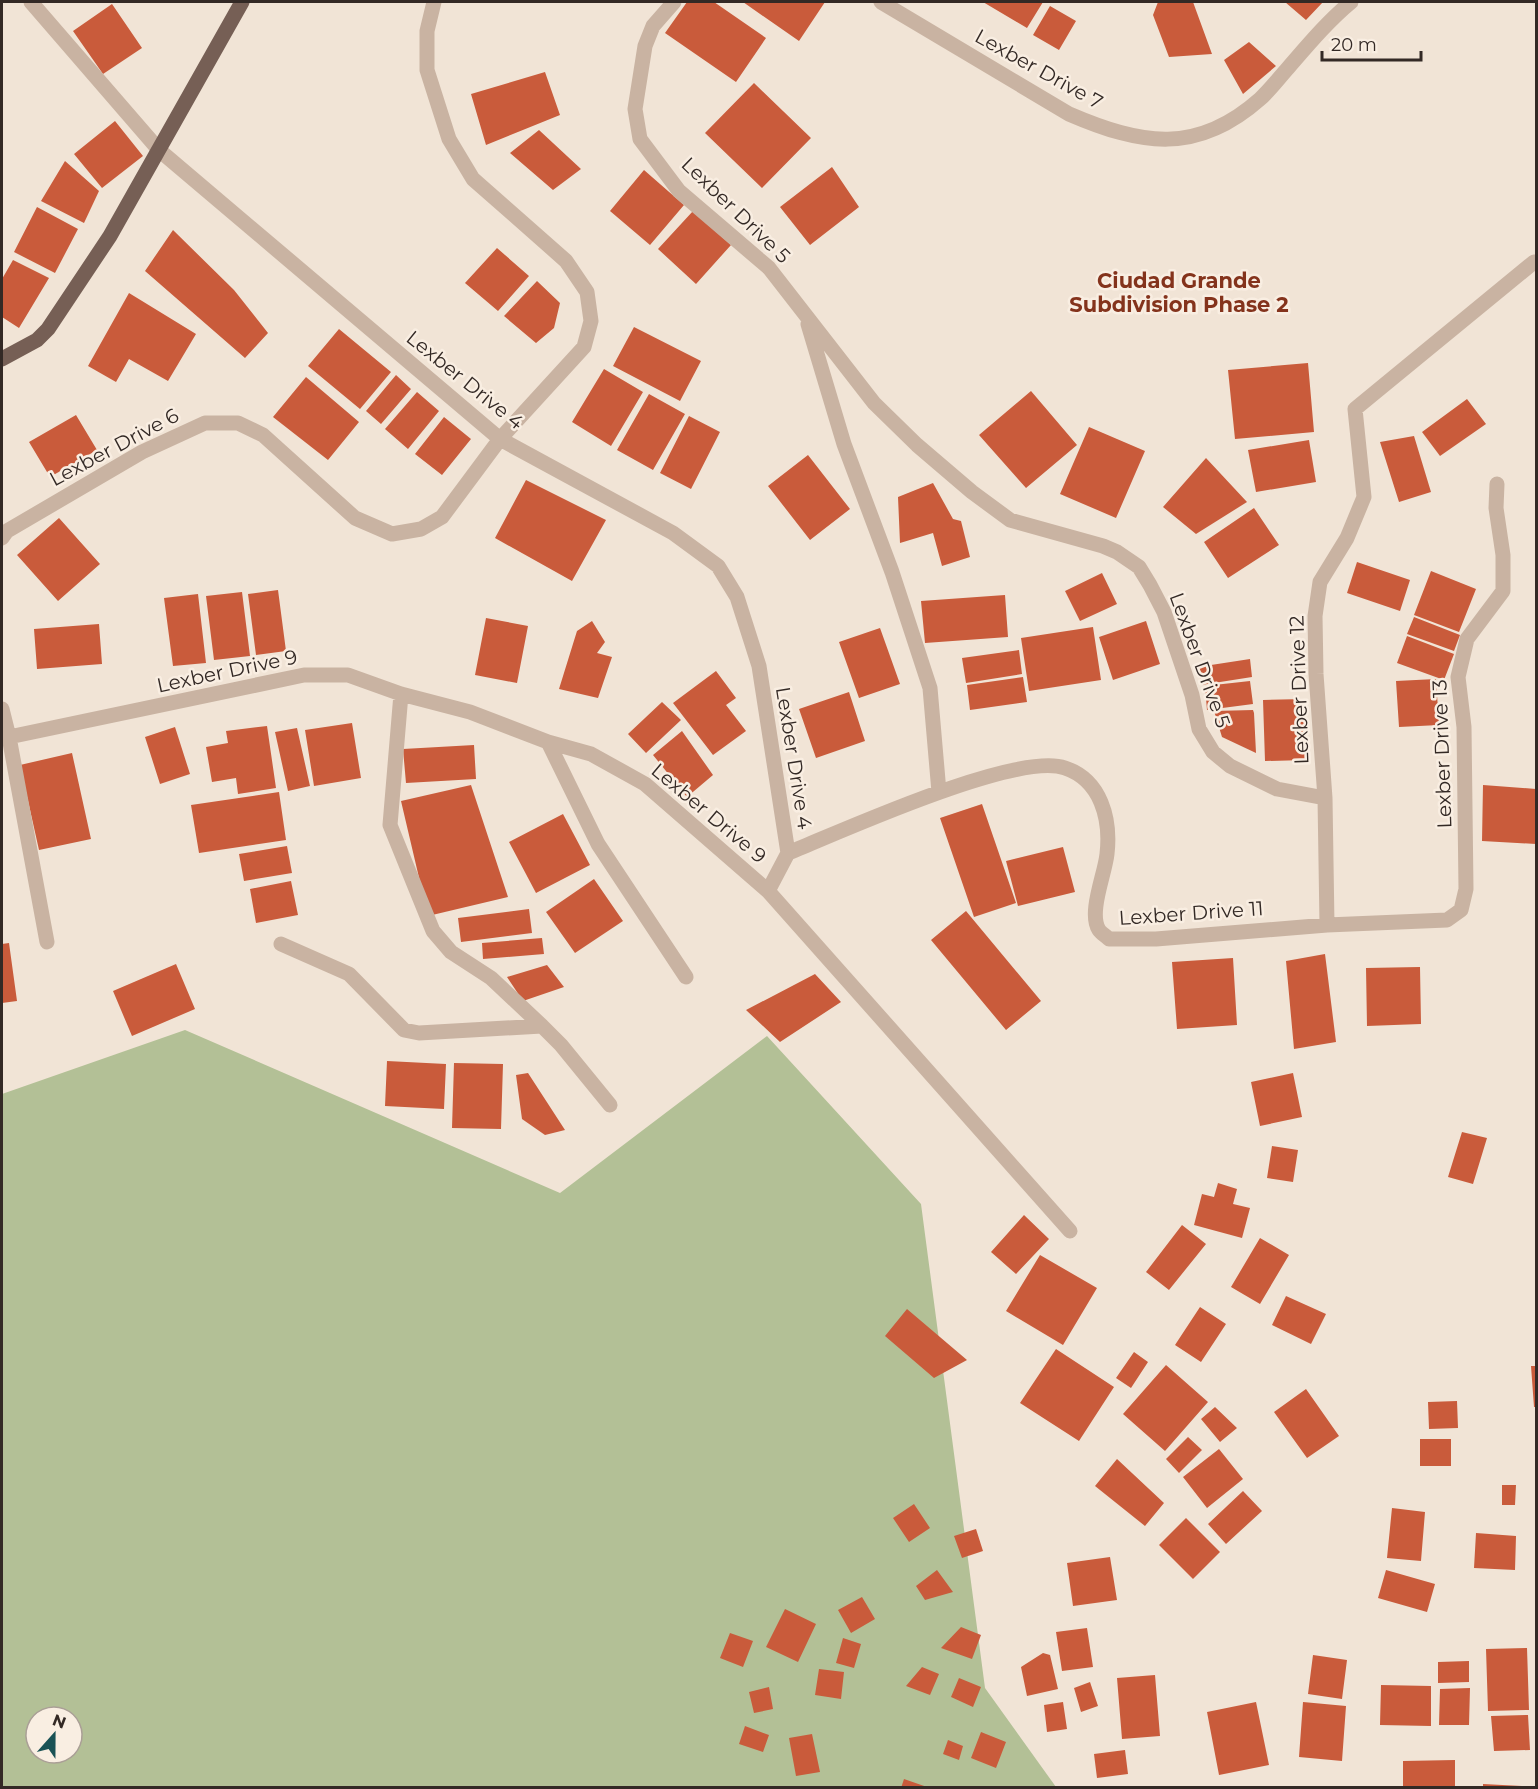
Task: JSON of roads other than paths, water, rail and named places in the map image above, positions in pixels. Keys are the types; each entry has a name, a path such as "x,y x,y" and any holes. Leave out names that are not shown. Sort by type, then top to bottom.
{"main road":[{"path":"2,360 37,340 48,329 110,236 242,2"}],"street":[{"name":"Lexber Drive 4","path":"31,2 159,150 500,439 673,533 718,566 737,597 759,666 788,853"},
{"name":"Lexber Drive 6","path":"2,538 7,531 142,452 205,423 237,423 263,435 355,518 392,534 422,529 442,517 500,439 584,347 591,321 587,292 566,261 473,179 449,140 427,70 427,31 434,2"},
{"name":"Lexber Drive 5","path":"674,2 653,26 645,46 635,109 640,139 679,191 769,268 874,403 917,445 995,510 1010,520 1103,546 1117,552 1139,567 1164,612 1192,695 1199,729 1213,752 1230,766 1277,789 1325,798"},
{"name":"Lexber Drive 7","path":"881,2 1069,114 1102,128 1136,137 1176,140 1205,134 1226,123 1261,99 1299,55 1351,2"},
{"name":"Lexber Drive 12","path":"1327,925 1325,798 1316,674 1315,616 1320,582 1347,537 1364,497 1355,409 1534,262"},
{"name":"Lexber Drive 5","path":"805,315 844,444 892,572 930,688 939,792"},
{"name":"Lexber Drive 13","path":"1411,922 1447,920 1461,910 1466,889 1464,727 1458,676 1467,639 1503,591 1503,555 1496,508 1497,484"},
{"name":"Lexber Drive 9","path":"9,737 304,675 348,675 401,694 470,711 548,742 591,754 645,784 768,891 1070,1231"},
{"path":"401,694 390,825 433,931 451,952 491,978 542,1026 561,1045 610,1105"},
{"path":"2,709 47,942"},
{"path":"548,742 598,844 686,977"},
{"name":"Lexber Drive 11","path":"788,853 939,792 1019,768 1063,767 1087,779 1097,793 1106,818 1108,846 1106,866 1095,914 1098,929 1109,939 1156,939 1327,925 1411,922"},
{"path":"768,891 788,853"},
{"path":"281,944 349,974 404,1030 419,1033 542,1026"}],"district":[{"name":"Ciudad Grande Subdivision Phase 2","path":"1179,293"}]}
